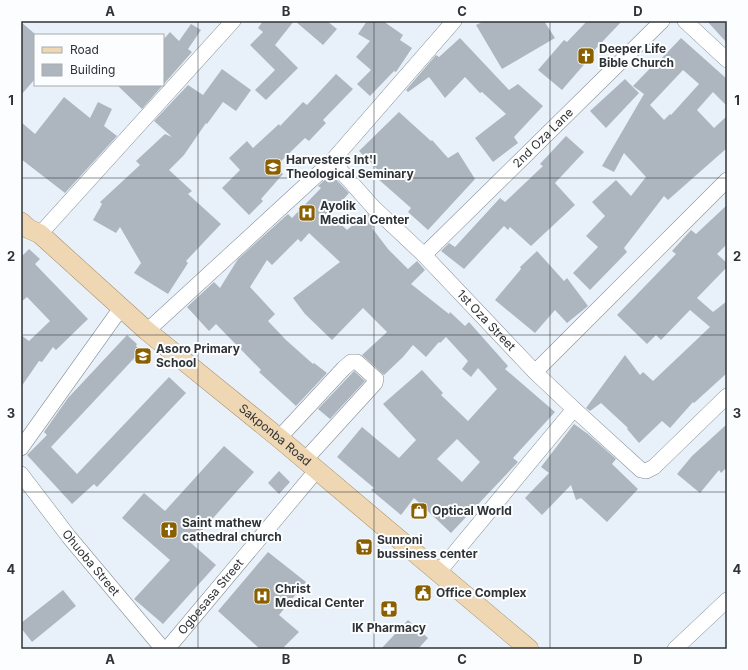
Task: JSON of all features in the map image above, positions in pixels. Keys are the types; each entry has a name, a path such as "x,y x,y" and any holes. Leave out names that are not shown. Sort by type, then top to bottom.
{"main road":[{"name":"Sakponba Road","path":"21,222 29,229 40,234 147,331 279,438 310,466 529,649"}],"street":[{"path":"40,234 233,21"},
{"path":"147,331 332,161 454,21"},
{"name":"2nd Oza Lane","path":"424,255 662,21"},
{"path":"685,21 727,60"},
{"name":"1st Oza Street","path":"332,161 373,207 424,255 535,372 641,470 654,467 727,396"},
{"path":"535,372 727,180"},
{"path":"21,448 121,308"},
{"name":"Ogbesasa Street","path":"168,649 375,383 376,378 357,362 351,362 279,438"},
{"path":"438,573 574,409"},
{"name":"Ohuoba Street","path":"21,474 69,537 163,649"},
{"path":"675,649 727,600"}],"building":[{"path":"263,21 294,21 275,45 298,68 266,100 255,90 275,70 250,45 263,32 258,28"},
{"path":"295,21 327,21 337,29 323,45"},
{"path":"367,21 383,21 403,35 400,40 412,48 396,72 394,71 370,96 357,84 371,70 356,57 370,41 358,34"},
{"path":"484,21 544,21 555,38 502,69 476,25"},
{"path":"587,21 622,21 586,59 588,60 562,90 538,70 564,40 567,42"},
{"path":"707,21 727,21 727,43"},
{"path":"21,22 35,34 34,80 21,95"},
{"path":"191,24 201,30 188,49 192,52 164,84 164,39 170,32 179,41"},
{"path":"460,38 509,90 518,84 543,106 514,137 518,143 493,162 475,138 506,114 482,92 480,93 465,77 445,98 429,77 408,92 406,90 436,55 439,57"},
{"path":"681,38 727,79 727,106 713,92 697,110 714,128 727,116 727,148 668,200 664,196 624,248 627,252 590,290 573,273 598,247 586,236 605,216 592,202 616,180 631,196 646,177 624,153 614,172 602,166 644,94 633,86 660,58 661,59","holes":["683,70 699,84 671,115 670,114 664,120 650,105"]},
{"path":"222,69 251,90 236,111 223,102 207,124 206,123 184,155 169,170 192,191 188,194 221,224 186,261 188,263 168,294 134,273 141,263 120,227 116,233 93,220 102,204 100,202 140,165 136,161 165,134 172,137 154,121 188,85 203,95"},
{"path":"336,74 353,89 323,120 326,123 309,141 305,138 275,167 283,174 261,199 263,201 249,215 222,188 240,170 229,158 247,141 253,148 279,124 280,126 303,102 307,105"},
{"path":"625,79 639,93 606,128 590,111"},
{"path":"118,86 162,86 142,109"},
{"path":"64,97 90,118 98,102 112,109 104,126 117,136 65,193 21,159 21,122 35,134"},
{"path":"399,112 431,141 432,140 448,158 458,152 475,179 428,230 408,212 411,208 377,178 381,173 359,151"},
{"path":"566,136 584,152 555,183 575,205 531,246 510,227 508,230 504,226 464,269 441,251 449,243 455,247 500,198 505,202 543,166 540,164"},
{"path":"331,174 349,193 330,214 347,230 367,213 377,223 372,228 388,249 408,269 417,261 425,270 411,284 449,314 450,312 465,326 469,322 508,366 505,369 555,412 513,458 518,462 451,533 414,498 401,515 371,490 374,488 337,457 362,427 399,458 416,440 383,404 422,370 443,393 441,395 468,421 497,389 478,368 471,377 462,369 468,361 446,337 440,343 439,342 426,357 413,345 384,375 362,355 387,332 363,308 332,340 305,314 293,298 340,262 309,233 301,242 298,239 272,265 267,260 250,287 275,314 268,321 286,340 313,364 314,363 327,373 296,406 259,372 261,370 216,324 209,331 187,307 214,282 220,288 238,259 288,214 292,218 321,188 318,186","holes":["457,439 480,462 462,482 437,459"]},
{"path":"727,205 727,244 717,254 727,263 727,267 697,298 713,312 727,301 727,373 694,403 693,402 670,428 662,421 639,443 627,429 628,428 601,403 590,411 586,408 625,355 640,375 643,372 653,381 710,327 690,310 661,340 656,335 647,344 617,315 676,254 672,251 691,230 696,234"},
{"path":"29,249 40,259 35,264 88,319 56,350 53,347 42,362 39,361 21,387 21,335 29,341 50,321 27,297 21,302 21,257"},
{"path":"537,251 564,281 567,278 588,306 567,323 555,310 535,333 495,300 521,269 520,267"},
{"path":"127,335 137,344 136,346 141,351 51,447 77,474 169,377 186,393 97,487 94,484 72,504 27,455 47,435 44,432 68,398"},
{"path":"354,371 365,381 330,419 318,409"},
{"path":"574,424 588,434 616,459 612,464 638,489 607,522 581,498 576,500 571,485 542,515 525,498 549,473 541,467"},
{"path":"727,424 727,467 721,473 719,470 700,493 677,474 692,456"},
{"name":"Saint mathew cathedral church","path":"224,446 254,472 191,543 216,565 163,624 134,599 170,560 122,518 144,493 165,511"},
{"path":"279,471 290,482 279,494 268,483"},
{"name":"Christ Medical Center","path":"268,552 306,582 279,615 299,632 282,649 260,649 218,611"},
{"path":"63,590 76,606 32,642 21,628 21,623"},
{"path":"408,620 428,638 418,649 381,649"}],"place":[{"name":"Deeper Life Bible Church","path":"586,56"},
{"name":"Harvesters Int'l Theological Seminary","path":"273,167"},
{"name":"Ayolik Medical Center","path":"307,213"},
{"name":"Asoro Primary School","path":"143,356"},
{"name":"Optical World","path":"419,511"},
{"name":"Saint mathew cathedral church","path":"169,530"},
{"name":"Sunroni bussiness center","path":"364,547"},
{"name":"Office Complex","path":"423,593"},
{"name":"Christ Medical Center","path":"262,596"},
{"name":"IK Pharmacy","path":"389,609"}]}
